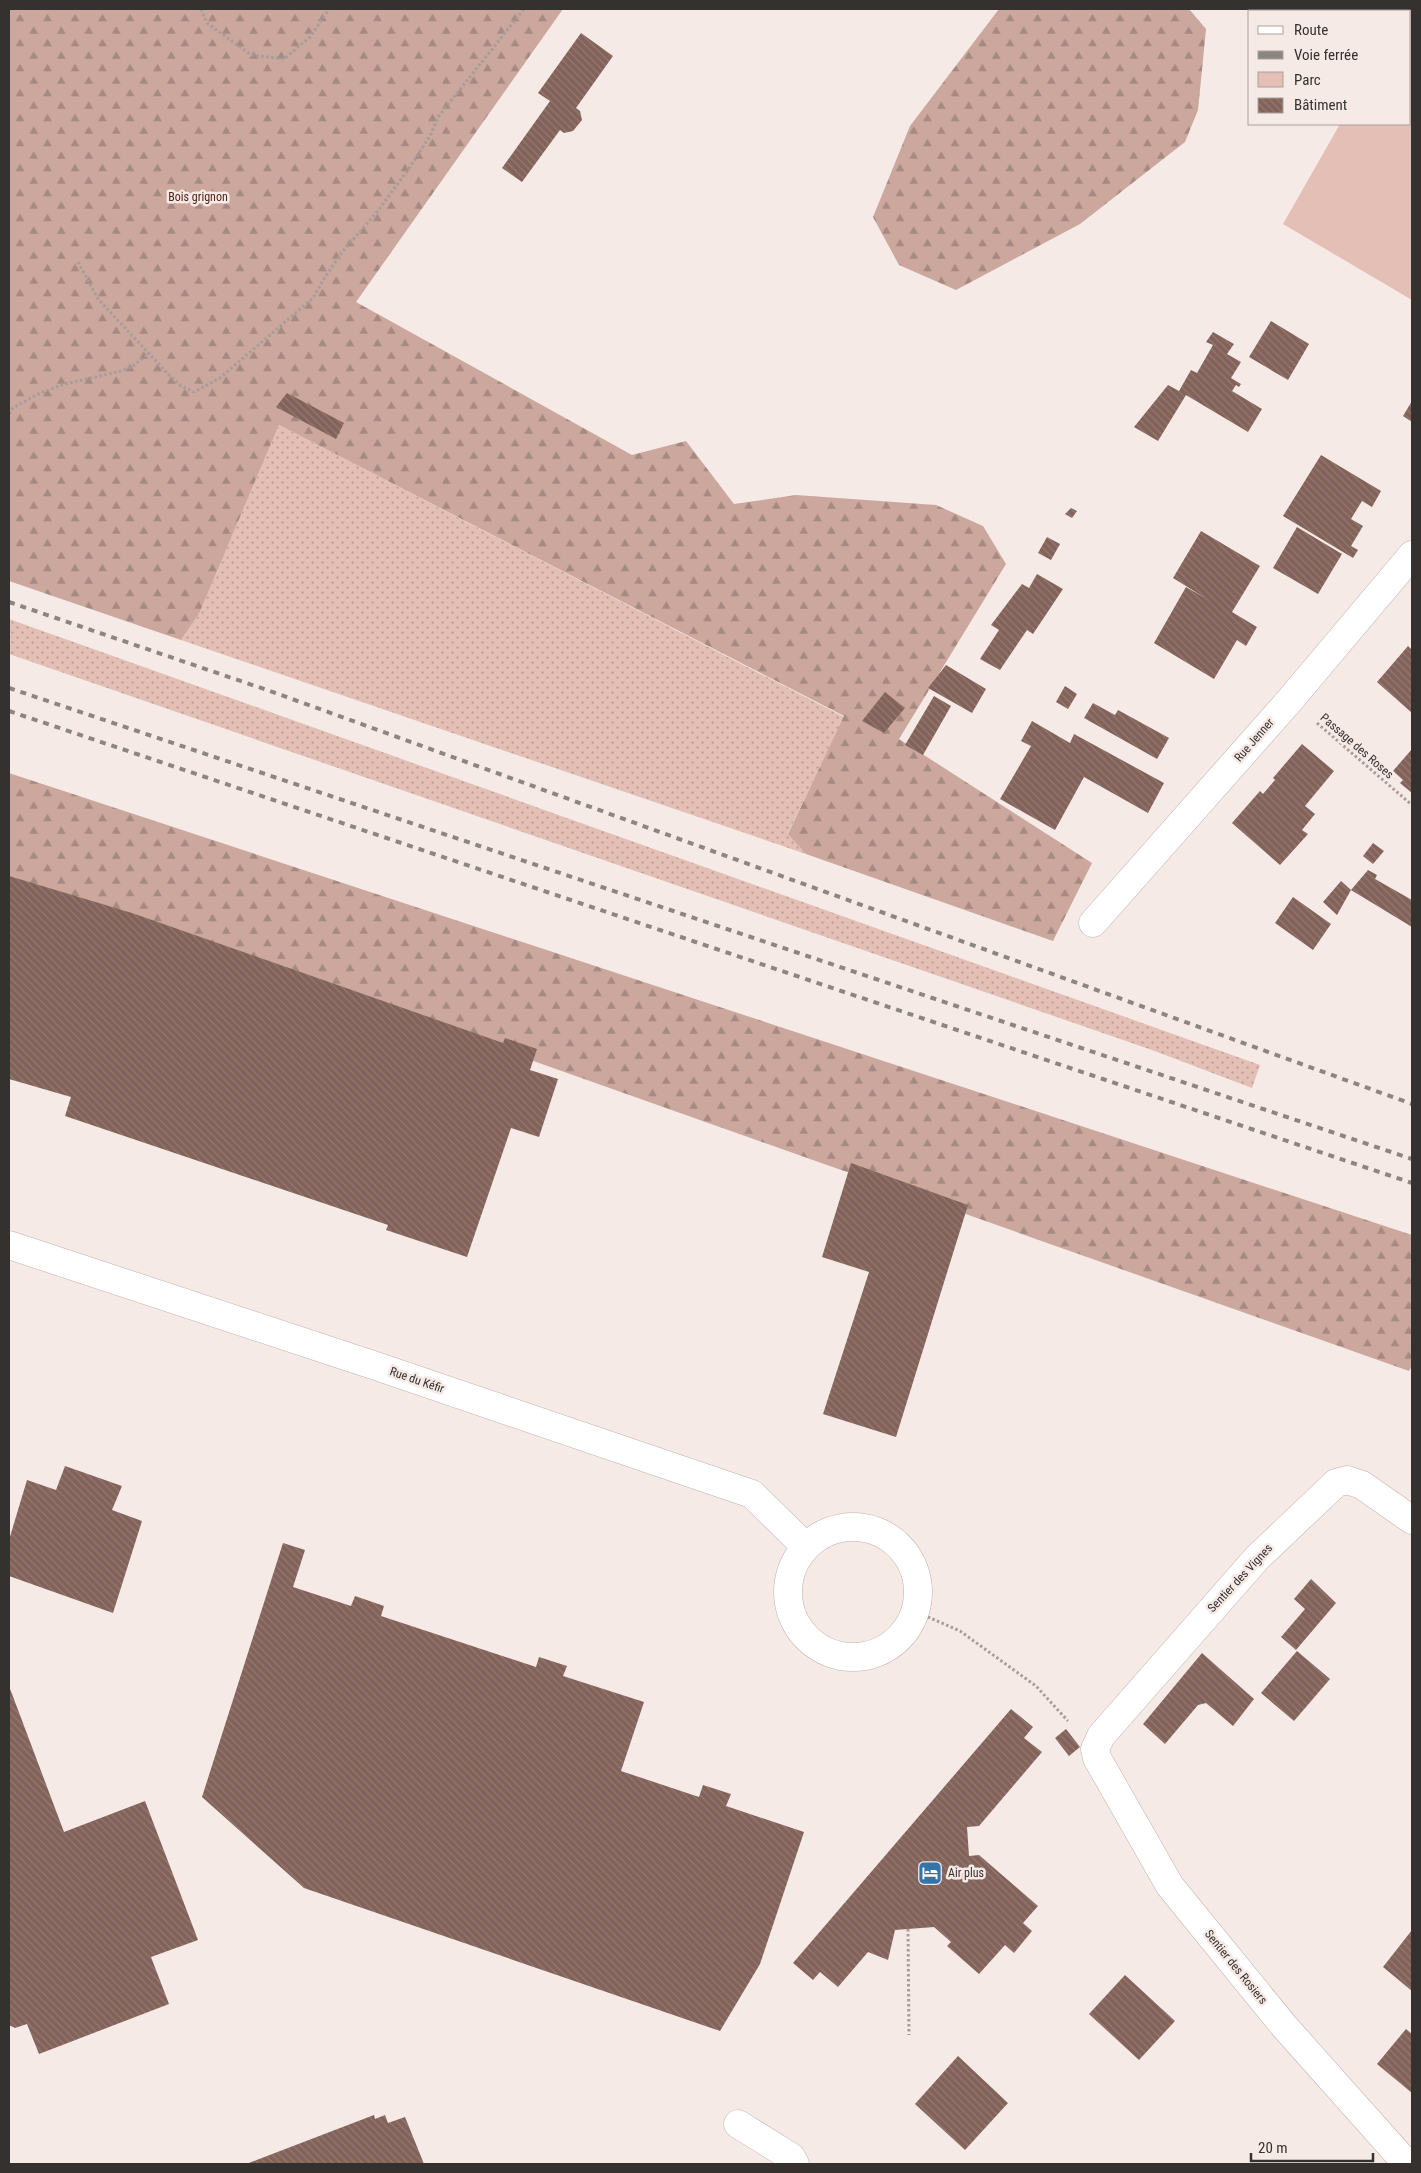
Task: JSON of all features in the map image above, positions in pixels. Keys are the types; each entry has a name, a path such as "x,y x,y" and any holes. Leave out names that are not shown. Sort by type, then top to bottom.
{"street":[{"name":"Rue Jenner","path":"1093,923 1290,700 1412,555"},
{"name":"Rue du Kéfir","path":"9,1245 383,1368 752,1494 806,1547"},
{"name":"Sentier des Vignes","path":"1095,1749 1101,1736 1257,1558 1336,1483 1348,1480 1362,1485 1412,1520"},
{"path":"842,1528 862,1528 882,1534 898,1545 910,1562 917,1581 917,1601 914,1611 911,1621 899,1638 883,1650 863,1656 843,1656 823,1650 807,1638 795,1623 788,1603 788,1583 794,1563 806,1547 822,1534 842,1528"},
{"name":"Sentier des Rosiers","path":"1095,1749 1097,1758 1170,1886 1284,2026 1407,2164"},
{"path":"738,2124 791,2157 795,2164"}],"path":[{"path":"201,9 207,23 251,55 284,59 310,37 329,9"},
{"path":"78,262 98,299 180,386 194,392 220,378 314,298 343,250 376,212 410,167 430,136 438,117 524,9"},
{"path":"9,414 13,408 61,384 121,371 133,366 149,353"},
{"name":"Passage des Roses","path":"1290,700 1412,805"},
{"path":"914,1611 960,1630 1036,1686 1095,1749"},
{"path":"908,1929 909,2035"}],"green space":[{"name":"Bois grignon","path":"9,9 563,9 356,302 632,455 686,441 734,504 796,495 936,505 983,526 1006,564 899,739 1092,863 1053,941 806,854 788,834 844,716 279,425 199,614 181,640 9,581"},
{"path":"999,9 1189,9 1206,29 1198,110 1185,142 1080,224 956,290 899,265 873,217 910,126"},
{"path":"1412,9 1412,300 1283,224 1339,125 1411,125 1411,10 1404,10"},
{"path":"279,425 844,717 788,833 806,854 181,640 199,614"},
{"path":"9,619 1260,1065 1252,1088 1152,1050 9,654"},
{"path":"9,773 1412,1235 1412,1366 1409,1371 101,908 9,880"}],"building":[{"path":"581,33 613,56 576,108 580,111 582,120 573,131 564,133 560,130 522,182 502,168 550,101 538,93"},
{"path":"1271,321 1309,344 1288,380 1249,357"},
{"path":"1213,332 1234,344 1227,354 1241,362 1231,378 1241,384 1239,387 1236,385 1232,391 1262,409 1248,432 1186,395 1158,441 1134,427 1168,385 1179,391 1191,370 1197,373 1213,345 1206,342"},
{"path":"287,393 344,423 336,439 276,407"},
{"path":"1412,401 1412,422 1403,416"},
{"path":"1321,455 1381,491 1372,507 1362,501 1351,519 1363,526 1351,546 1358,550 1353,558 1283,516"},
{"path":"1071,508 1077,511 1072,518 1065,514"},
{"path":"1297,527 1342,554 1318,594 1273,568"},
{"path":"1201,531 1260,566 1232,612 1257,627 1246,646 1237,640 1214,679 1154,643 1186,587 1207,599 1173,578"},
{"path":"1047,537 1060,544 1051,560 1038,553"},
{"path":"1037,574 1063,589 1033,634 1027,630 1000,670 980,659 999,630 991,625 1022,584 1029,588"},
{"path":"1408,646 1412,650 1412,713 1377,682"},
{"path":"946,665 986,689 972,713 928,688"},
{"path":"1065,686 1077,694 1068,709 1056,702"},
{"path":"885,692 905,708 884,733 862,721"},
{"path":"934,696 951,706 923,755 905,745"},
{"path":"1093,703 1115,715 1118,710 1169,738 1157,759 1084,718"},
{"path":"1032,721 1070,743 1074,734 1164,783 1148,813 1084,777 1055,830 1000,799 1031,746 1021,741"},
{"path":"1302,744 1334,771 1305,806 1315,814 1302,830 1308,834 1280,865 1232,823 1260,791 1263,794 1275,780 1273,778"},
{"path":"1412,749 1412,793 1400,783 1403,780 1393,771"},
{"path":"1373,843 1384,851 1373,864 1363,856"},
{"path":"1368,870 1377,875 1375,879 1412,900 1412,927 1351,890"},
{"path":"9,876 132,913 503,1043 505,1038 537,1049 530,1070 558,1079 539,1137 511,1128 467,1257 386,1230 388,1225 65,1116 71,1097 9,1079"},
{"path":"1341,881 1351,890 1337,915 1323,902"},
{"path":"1293,897 1331,924 1313,950 1275,923"},
{"path":"851,1163 968,1205 896,1437 823,1414 869,1272 822,1257"},
{"path":"65,1466 122,1486 112,1510 142,1521 113,1613 9,1576 9,1540 27,1480 56,1490"},
{"path":"283,1543 305,1550 293,1587 351,1606 355,1596 384,1606 381,1616 536,1667 539,1657 567,1666 563,1676 644,1702 621,1771 699,1797 703,1785 731,1794 726,1806 804,1832 760,1964 720,2031 304,1888 202,1797"},
{"path":"1311,1579 1336,1603 1296,1650 1281,1637 1305,1609 1294,1599"},
{"path":"1297,1651 1330,1679 1294,1721 1261,1693"},
{"path":"1202,1653 1254,1699 1233,1726 1206,1703 1198,1705 1165,1744 1143,1724"},
{"path":"9,1686 64,1832 145,1801 198,1940 151,1957 169,2004 39,2054 27,2024 15,2028 9,2025"},
{"name":"Air plus","path":"1011,1709 1033,1727 1024,1738 1042,1752 979,1826 967,1827 969,1856 979,1855 1038,1906 1023,1923 1032,1931 1014,1953 1005,1945 979,1974 947,1946 951,1942 934,1927 895,1930 888,1960 868,1952 838,1987 820,1972 813,1980 793,1963"},
{"path":"1066,1729 1080,1747 1069,1756 1055,1738"},
{"path":"1412,1930 1412,1991 1383,1967"},
{"path":"1125,1975 1175,2021 1139,2060 1089,2014"},
{"path":"1406,2029 1412,2034 1412,2093 1377,2064"},
{"path":"958,2056 1008,2103 965,2150 915,2104"},
{"path":"374,2115 375,2119 385,2115 388,2123 405,2117 424,2164 246,2164"}],"railway":[{"path":"9,602 270,691 1412,1104"},
{"path":"9,688 1412,1159"},
{"path":"9,711 1412,1183"}],"place":[{"name":"Air plus","path":"930,1873"}]}
